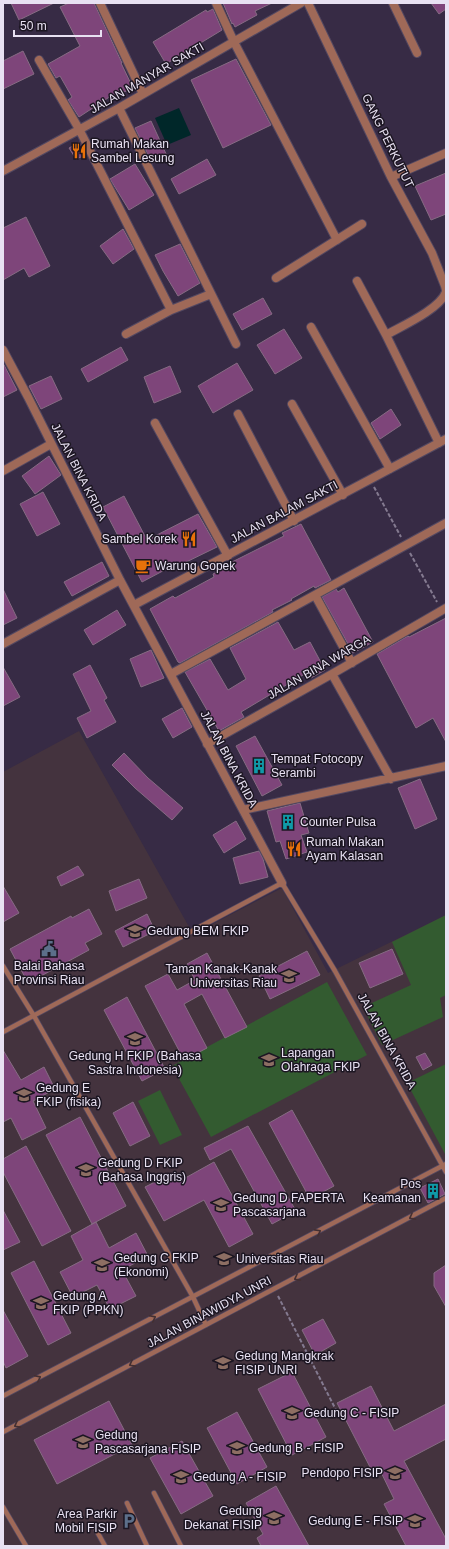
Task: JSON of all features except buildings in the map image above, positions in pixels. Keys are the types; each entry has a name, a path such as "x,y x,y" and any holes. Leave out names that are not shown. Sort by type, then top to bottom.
{"street":[{"path":"100,3 144,94"},
{"path":"216,3 234,42 337,240"},
{"name":"JALAN MANYAR SAKTI","path":"3,172 144,94 301,3"},
{"name":"GANG PERKUTUT","path":"308,3 391,177 432,253 446,286 444,298 422,315 386,335"},
{"path":"393,3 418,53"},
{"path":"40,60 79,129 171,310"},
{"path":"119,108 236,344"},
{"path":"391,177 446,153"},
{"path":"276,278 362,224"},
{"path":"357,281 444,440"},
{"path":"126,334 171,310 211,294"},
{"path":"311,328 390,470"},
{"name":"JALAN BINA KRIDA","path":"3,350 120,580 282,883"},
{"path":"292,404 343,495"},
{"path":"238,414 294,521"},
{"path":"155,423 228,556"},
{"name":"JALAN BALAM SAKTI","path":"134,606 444,440"},
{"path":"3,471 51,444"},
{"path":"171,674 446,523"},
{"path":"3,644 120,580"},
{"path":"316,595 352,663"},
{"name":"JALAN BINA WARGA","path":"207,744 352,663 444,609"},
{"path":"332,674 391,779"},
{"path":"243,810 446,766"}],"lane":[{"path":"3,1032 282,883"},
{"name":"JALAN BINA KRIDA","path":"282,883 335,971 444,1165 446,1172"},
{"path":"3,966 34,1016 206,1325"},
{"name":"JALAN BINAWIDYA UNRI","path":"3,1396 444,1165"},
{"name":"JALAN BINAWIDYA UNRI","path":"3,1432 446,1198"},
{"path":"154,1493 181,1546"},
{"path":"127,1503 147,1546"},
{"path":"3,1507 26,1546"},
{"path":"94,1526 105,1546"}],"path":[{"path":"274,1290 337,1412"}],"shaded area":[{"path":"179,108 191,135 167,145 155,118"},
{"name":"Universitas Riau","path":"79,731 193,934 282,888 328,973 446,915 446,1546 3,1546 3,772"}],"green space":[{"path":"446,915 446,995 440,998 443,1017 382,1045 363,1007 411,985 392,942"},
{"name":"Lapangan Olahraga FKIP","path":"327,982 367,1055 211,1137 172,1066"},
{"path":"446,1064 446,1154 445,1154 407,1083"},
{"path":"160,1090 182,1135 160,1145 138,1101"}],"place":[{"name":"Rumah Makan Sambel Lesung","path":"79,151"},
{"name":"Sambel Korek","path":"189,539"},
{"name":"Warung Gopek","path":"143,566"},
{"name":"Tempat Fotocopy Serambi","path":"259,766"},
{"name":"Counter Pulsa","path":"288,822"},
{"name":"Rumah Makan Ayam Kalasan","path":"294,849"},
{"name":"Gedung BEM FKIP","path":"135,931"},
{"name":"Balai Bahasa Provinsi Riau","path":"49,949"},
{"name":"Taman Kanak-Kanak Universitas Riau","path":"289,976"},
{"name":"Gedung H FKIP (Bahasa Sastra Indonesia)","path":"135,1039"},
{"name":"Lapangan Olahraga FKIP","path":"269,1060"},
{"name":"Gedung E FKIP (fisika)","path":"24,1095"},
{"name":"Gedung D FKIP (Bahasa Inggris)","path":"86,1170"},
{"name":"Pos Keamanan","path":"433,1191"},
{"name":"Gedung D FAPERTA Pascasarjana","path":"221,1205"},
{"name":"Universitas Riau","path":"224,1259"},
{"name":"Gedung C FKIP (Ekonomi)","path":"102,1265"},
{"name":"Gedung A FKIP (PPKN)","path":"41,1303"},
{"name":"Gedung Mangkrak FISIP UNRI","path":"223,1363"},
{"name":"Gedung C - FISIP","path":"292,1413"},
{"name":"Gedung Pascasarjana FISIP","path":"83,1442"},
{"name":"Gedung B - FISIP","path":"237,1448"},
{"name":"Pendopo FISIP","path":"395,1473"},
{"name":"Gedung A - FISIP","path":"181,1477"},
{"name":"Gedung Dekanat FISIP","path":"274,1518"},
{"name":"Area Parkir Mobil FISIP","path":"129,1521"},
{"name":"Gedung E - FISIP","path":"415,1521"}]}
